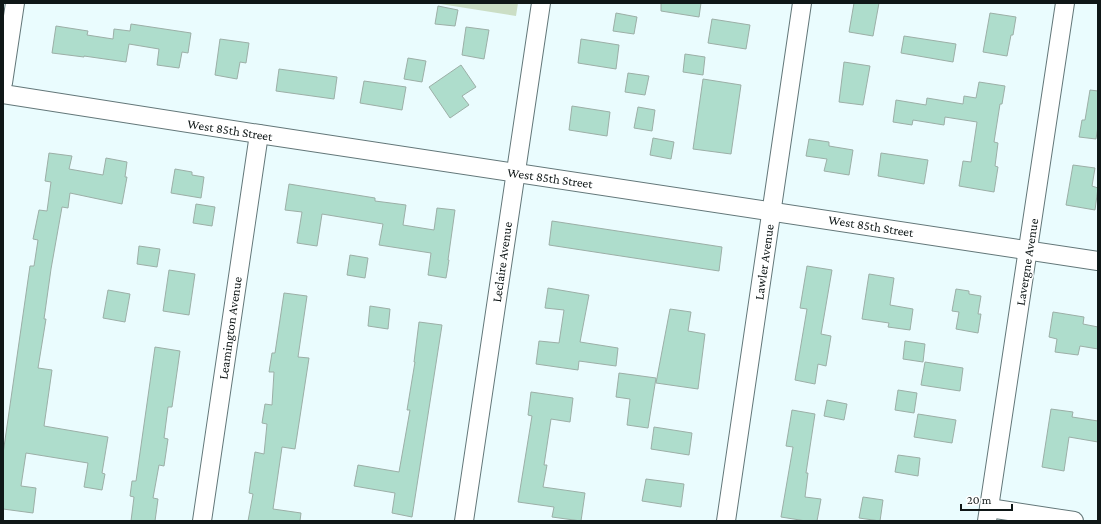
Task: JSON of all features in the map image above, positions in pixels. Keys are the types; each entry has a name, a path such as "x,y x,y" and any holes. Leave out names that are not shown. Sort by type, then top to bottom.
{"street":[{"path":"3,83 16,3"},
{"name":"Leclaire Avenue","path":"464,521 541,3"},
{"name":"Lawler Avenue","path":"726,521 802,3"},
{"name":"Lavergne Avenue","path":"988,514 1029,251 1065,3"},
{"name":"West 85th Street","path":"3,94 1098,261"},
{"name":"Leamington Avenue","path":"202,521 259,134"},
{"path":"988,514 1074,521"}],"green space":[{"path":"434,3 518,3 516,16"}],"building":[{"path":"661,3 701,3 699,17 661,11"},
{"path":"854,3 879,3 873,36 849,32"},
{"path":"438,6 458,10 455,26 435,24"},
{"path":"616,13 637,17 634,34 613,31"},
{"path":"990,13 1016,17 1007,56 983,52"},
{"path":"712,19 750,25 746,49 708,43"},
{"path":"131,24 191,33 188,53 182,52 179,68 157,65 159,49 129,44 126,62 52,53 56,26 88,31 87,35 113,39 114,29 130,31"},
{"path":"466,27 489,30 484,59 462,55"},
{"path":"904,36 956,44 953,62 901,53"},
{"path":"220,39 249,43 246,63 240,62 237,79 215,75"},
{"path":"581,39 619,45 616,69 578,63"},
{"path":"685,54 705,57 703,75 683,72"},
{"path":"408,58 426,61 422,82 404,79"},
{"path":"844,62 870,66 863,105 839,102"},
{"path":"461,65 476,87 462,96 469,105 450,118 429,87"},
{"path":"279,69 337,77 334,99 276,91"},
{"path":"628,73 649,76 645,95 625,92"},
{"path":"703,79 741,85 731,154 693,149"},
{"path":"364,81 406,87 402,110 360,103"},
{"path":"979,82 1005,86 1002,104 1000,104 994,142 998,143 995,166 998,167 994,192 959,186 963,161 971,162 977,122 945,117 944,125 913,120 912,125 893,122 896,100 926,105 927,98 963,104 964,96 976,98"},
{"path":"1090,90 1098,91 1098,126 1096,139 1079,137 1082,120 1085,120"},
{"path":"572,106 610,112 607,136 569,130"},
{"path":"638,107 655,110 652,131 634,128"},
{"path":"653,138 674,142 671,159 650,155"},
{"path":"809,139 829,142 829,146 853,150 849,175 824,171 827,159 806,156"},
{"path":"49,153 72,156 69,169 103,175 106,158 127,162 125,177 127,177 122,204 70,193 68,208 62,207 51,269 44,319 46,319 38,368 52,370 44,426 108,437 102,473 105,474 102,490 84,487 88,463 26,453 21,486 36,488 33,513 3,509 3,454 30,266 34,266 38,240 33,239 39,210 47,211 51,182 45,181"},
{"path":"881,153 928,160 924,184 878,176"},
{"path":"1073,165 1095,168 1092,186 1098,188 1095,210 1066,205"},
{"path":"175,169 192,172 192,175 204,177 201,198 171,193"},
{"path":"289,184 375,198 375,201 406,205 403,225 434,230 437,208 455,210 446,278 428,275 431,253 379,245 383,224 322,214 317,246 297,243 302,212 285,210"},
{"path":"196,204 215,207 212,226 193,223"},
{"path":"552,221 722,247 719,271 549,245"},
{"path":"139,246 160,249 157,267 137,264"},
{"path":"350,255 368,258 365,278 347,275"},
{"path":"807,266 832,270 821,334 831,336 826,366 818,364 815,384 795,380 807,309 800,308"},
{"path":"169,270 195,274 189,315 163,311"},
{"path":"869,274 894,278 890,305 913,309 910,330 888,327 889,323 862,319"},
{"path":"548,288 589,295 580,342 618,348 616,366 579,361 578,370 536,364 539,341 559,343 564,310 545,308"},
{"path":"956,289 969,291 969,294 981,296 978,314 981,314 978,333 956,329 959,312 952,311"},
{"path":"108,290 130,294 125,322 103,318"},
{"path":"284,293 307,296 298,357 309,358 295,449 282,447 273,509 301,513 300,521 248,521 253,494 249,493 255,452 264,454 267,424 262,423 265,404 272,405 274,372 269,372 272,353 275,353"},
{"path":"370,306 390,309 388,329 368,326"},
{"path":"670,309 691,312 688,331 705,334 698,389 656,383"},
{"path":"1053,312 1084,317 1083,324 1098,327 1098,349 1080,346 1078,355 1055,352 1057,339 1049,337"},
{"path":"419,322 442,325 412,517 392,513 395,493 354,486 358,465 399,472 410,410 407,410 415,362"},
{"path":"905,341 925,344 923,362 903,359"},
{"path":"155,347 180,351 172,407 168,407 164,438 168,439 164,466 159,465 153,498 158,499 155,521 131,521 134,497 130,496 132,481 136,481"},
{"path":"925,362 963,368 960,391 921,385"},
{"path":"619,373 656,378 648,428 627,425 630,399 616,397"},
{"path":"898,390 917,393 914,413 895,410"},
{"path":"531,392 573,398 570,422 551,419 544,465 547,465 543,487 585,493 581,521 552,517 554,507 518,502 532,416 528,415"},
{"path":"827,400 847,404 844,420 824,416"},
{"path":"1051,409 1073,412 1072,417 1098,421 1098,442 1069,437 1064,471 1042,467"},
{"path":"792,410 815,414 806,473 808,473 805,497 821,499 817,521 806,521 781,517 793,447 786,446"},
{"path":"918,414 956,420 952,443 914,437"},
{"path":"654,427 692,433 689,455 651,449"},
{"path":"898,455 920,458 918,476 895,472"},
{"path":"646,479 684,484 681,507 642,501"},
{"path":"863,497 883,500 880,521 859,518"}]}
